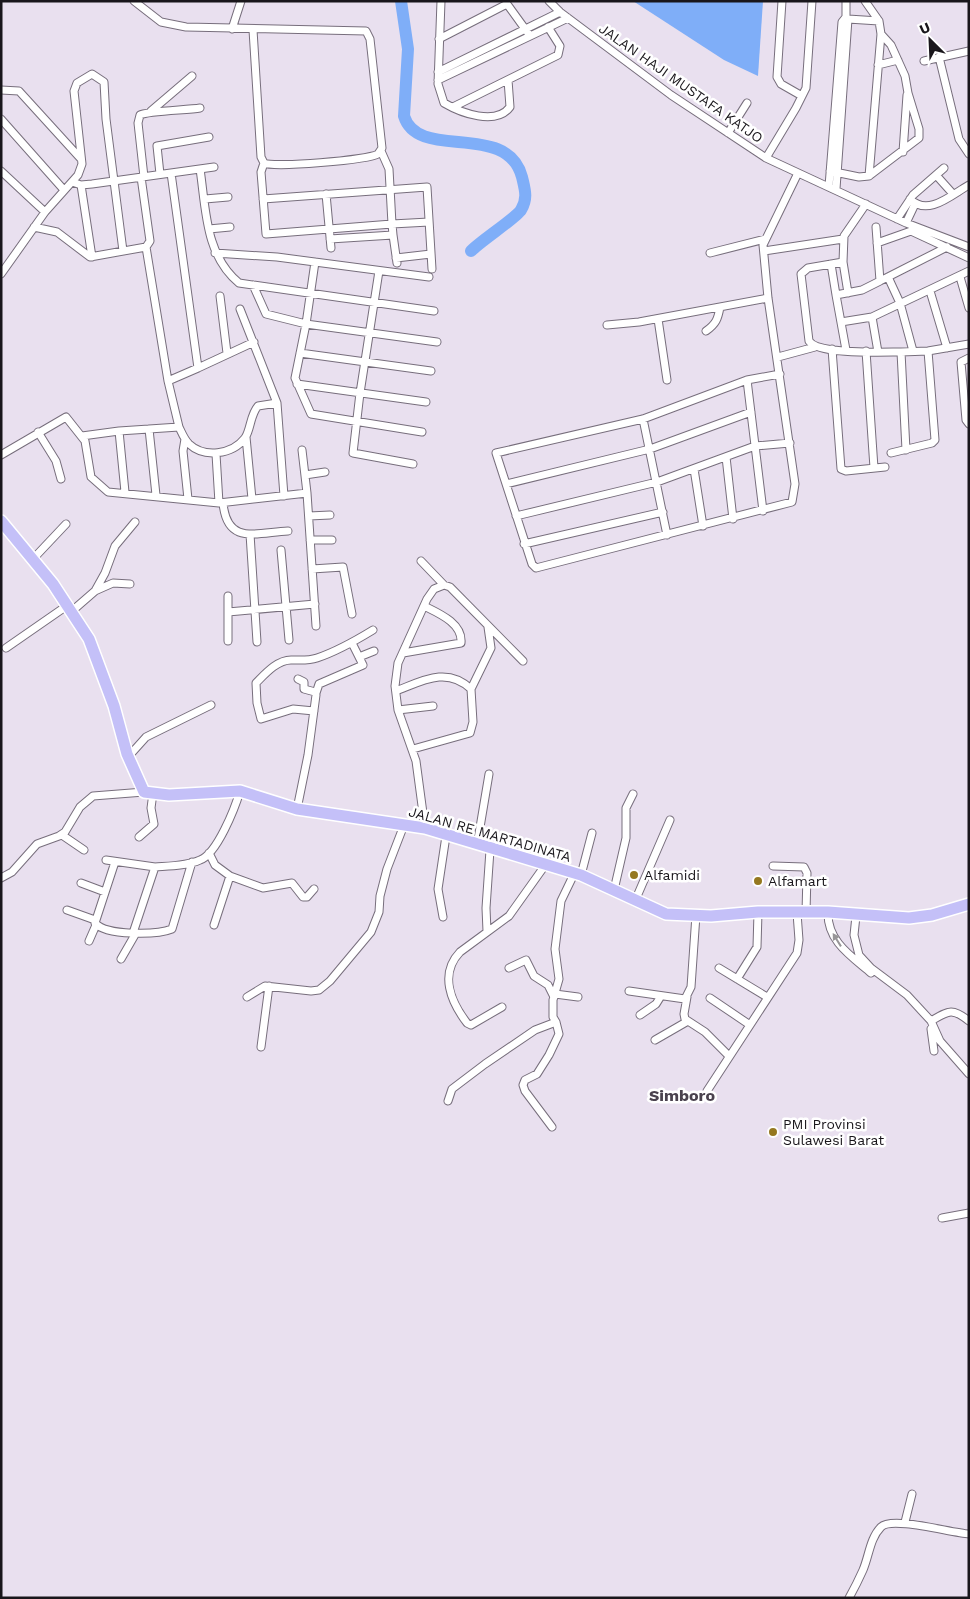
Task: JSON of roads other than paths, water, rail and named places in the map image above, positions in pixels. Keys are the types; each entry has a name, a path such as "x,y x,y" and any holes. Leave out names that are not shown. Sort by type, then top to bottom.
{"highway":[{"path":"1,521 70,608 93,648 124,740 127,756 148,792"},
{"name":"JALAN RE MARTADINATA","path":"148,792 189,795 228,790 240,791 297,809 425,828 476,846 546,864 578,875 666,914 711,916 758,912 828,912 856,916 909,918 969,904"}],"street":[{"path":"134,1 161,22 172,25 253,30 366,31 370,39 381,151 388,169 391,189 396,261 431,254"},
{"path":"232,29 242,1"},
{"path":"441,1 438,76 442,100 464,112 492,116 502,115 510,107 508,80"},
{"name":"JALAN HAJI MUSTAFA KATJO","path":"549,1 560,12 664,90 766,158 906,223 969,247"},
{"path":"782,1 777,77 781,84 802,96"},
{"path":"766,158 802,96 806,83 812,1"},
{"path":"832,188 846,1"},
{"path":"865,1 879,21 881,34 869,176"},
{"path":"439,39 506,3 528,33"},
{"path":"438,76 528,33 560,12"},
{"path":"528,33 568,18"},
{"path":"846,19 879,21"},
{"path":"453,107 558,54 560,46 548,27"},
{"path":"253,30 261,157 264,163 261,172 266,234 429,222"},
{"path":"834,172 859,177 869,176 917,141 920,134 905,76 891,45 881,34"},
{"path":"924,61 969,51"},
{"path":"939,57 959,140 968,150"},
{"path":"878,64 898,60"},
{"path":"1,274 45,212 78,175 81,159 74,91 77,83 89,76 96,75 104,82 123,251"},
{"path":"151,111 192,76"},
{"path":"1,90 19,90 81,159"},
{"path":"903,152 908,93"},
{"path":"728,133 748,104"},
{"path":"200,108 162,112 151,111 143,113 138,118 150,241 146,247 168,381 179,427 185,439 193,447 216,454 230,450 246,437"},
{"path":"1,119 64,190"},
{"path":"160,174 157,146 209,137"},
{"path":"264,163 272,165 376,156 381,151"},
{"path":"72,182 82,185 214,167"},
{"path":"897,218 944,168"},
{"path":"200,169 209,229 215,253 227,273 239,283 434,311"},
{"path":"1,171 45,212"},
{"path":"171,173 198,368"},
{"path":"780,374 747,380 643,420 496,453 528,557 536,568 787,505 795,497 790,443 778,357 768,298 764,252 765,239 798,173"},
{"path":"936,175 952,194"},
{"path":"912,202 928,207 969,184"},
{"path":"82,185 92,257"},
{"path":"215,253 277,257 379,271 430,273 431,254 427,187 263,199"},
{"path":"326,194 331,248"},
{"path":"205,199 228,197"},
{"path":"906,223 912,202"},
{"path":"848,293 843,262 843,239 853,220 866,204"},
{"path":"34,227 57,232 87,256 92,257 146,247"},
{"path":"209,229 230,227"},
{"path":"876,227 880,281"},
{"path":"877,243 910,231 969,258"},
{"path":"330,239 393,234"},
{"path":"710,253 765,239"},
{"path":"764,252 843,239"},
{"path":"836,295 862,290 947,247"},
{"path":"315,262 306,324 295,378 311,414 422,432"},
{"path":"815,347 809,341 801,274 808,268 843,262"},
{"path":"831,264 846,350"},
{"path":"379,271 352,453 413,464"},
{"path":"841,322 872,317 964,274"},
{"path":"964,274 969,292"},
{"path":"964,274 969,308"},
{"path":"888,277 900,303 913,351"},
{"path":"253,285 266,314 306,324 437,342"},
{"path":"930,291 946,348"},
{"path":"220,296 227,353"},
{"path":"607,325 658,319 768,298"},
{"path":"706,332 714,326 720,307"},
{"path":"240,309 277,403 284,496"},
{"path":"872,317 878,352"},
{"path":"658,319 667,380"},
{"path":"168,381 254,342"},
{"path":"778,357 815,347 902,352 928,351 969,344"},
{"path":"832,349 840,467 846,472 885,467"},
{"path":"866,351 874,468"},
{"path":"890,454 932,443 935,440 928,351"},
{"path":"902,352 906,450"},
{"path":"300,353 431,371"},
{"path":"969,358 961,362 966,420 969,424"},
{"path":"747,380 763,511"},
{"path":"297,384 426,402"},
{"path":"252,499 246,437 256,408 260,404 277,403"},
{"path":"506,484 650,449 751,412"},
{"path":"1,455 64,417 68,417 82,436 88,454 91,477 108,492 156,495 221,503 307,493"},
{"path":"643,420 667,535"},
{"path":"82,436 119,431 179,427"},
{"path":"150,429 156,495"},
{"path":"119,431 125,492"},
{"path":"38,432 56,461 61,479"},
{"path":"185,439 184,451 188,499"},
{"path":"516,516 657,482 755,446 790,443"},
{"path":"302,450 309,516 316,626"},
{"path":"216,454 221,503 228,525 236,531 250,534 288,531"},
{"path":"726,457 733,519"},
{"path":"694,469 703,526"},
{"path":"305,475 326,472"},
{"path":"524,544 663,512"},
{"path":"309,516 330,515"},
{"path":"95,590 105,573 115,546 135,522"},
{"path":"33,560 66,524"},
{"path":"250,534 257,642"},
{"path":"310,540 332,540"},
{"path":"281,550 289,640"},
{"path":"421,561 523,661"},
{"path":"312,569 343,567 352,614"},
{"path":"6,648 95,590 113,583 130,584"},
{"path":"425,828 421,785 413,749 398,710 396,672 424,606 434,589 444,585"},
{"path":"228,596 228,641"},
{"path":"228,612 285,605 315,604"},
{"path":"403,653 461,642 460,634 455,626 424,606"},
{"path":"413,749 470,733 473,722 471,688 491,648 487,625"},
{"path":"314,711 293,709 261,720 257,703 256,683 274,666 289,660 303,662 315,659 352,643 373,630"},
{"path":"297,809 316,693 319,684 363,665 352,643"},
{"path":"359,657 374,651"},
{"path":"396,691 447,675 463,681 471,688"},
{"path":"298,679 304,682 304,689 316,693"},
{"path":"127,756 146,736 211,705"},
{"path":"398,710 433,706"},
{"path":"476,846 489,774"},
{"path":"106,860 154,867 204,859 224,831 240,791"},
{"path":"1,878 12,872 40,842 62,835 69,828 80,806 93,796 148,792 154,824 139,837"},
{"path":"614,890 626,838 626,808 633,794"},
{"path":"635,901 670,820"},
{"path":"247,997 259,988 269,986 298,991 319,990 347,962 371,932 377,920 382,887 404,825"},
{"path":"552,1127 525,1091 523,1085 525,1080 537,1074 559,1034 553,1017 554,996 559,979 555,949 561,900 578,875 592,833"},
{"path":"62,835 84,850"},
{"path":"443,917 438,889 446,836"},
{"path":"487,931 486,901 490,850"},
{"path":"209,853 215,864 230,876 263,888 292,883 303,897 307,897 314,889"},
{"path":"89,941 115,862"},
{"path":"67,910 96,923 104,929 135,933 172,929 192,862"},
{"path":"502,1007 471,1025 467,1023 452,998 448,982 454,959 487,931 510,916 546,864"},
{"path":"707,1092 798,950 807,873 804,867 773,866"},
{"path":"121,959 135,933 154,867"},
{"path":"214,925 230,876"},
{"path":"81,884 105,892"},
{"path":"737,979 757,946 758,912"},
{"path":"828,912 829,926 839,944 905,997 931,1021 937,1041"},
{"path":"696,915 691,987 687,997 684,1016 688,1021 705,1032 729,1056"},
{"path":"856,916 854,940 861,962"},
{"path":"508,968 526,960 534,976 548,986 554,996"},
{"path":"719,968 767,998"},
{"path":"261,1046 269,986"},
{"path":"629,991 685,999 687,997"},
{"path":"554,996 578,997"},
{"path":"640,1015 656,1004 661,996"},
{"path":"905,997 925,1020 937,1041 969,1074"},
{"path":"710,998 750,1025"},
{"path":"931,1021 951,1011 959,1013 969,1021"},
{"path":"655,1040 688,1021"},
{"path":"448,1101 452,1089 498,1055 535,1030 556,1022"},
{"path":"942,1218 969,1213"},
{"path":"905,1522 912,1494"},
{"path":"849,1598 880,1529 889,1523 905,1522 936,1530 969,1534"}],"water":[{"path":"633,1 763,1 758,76 724,60"}],"waterway":[{"path":"401,1 408,49 404,116 412,129 426,137 482,145 499,150 513,160 522,177 525,198 521,210 471,251"}],"place":[{"name":"Alfamidi","path":"634,875"},
{"name":"Alfamart","path":"758,881"},
{"name":"PMI Provinsi Sulawesi Barat","path":"773,1132"}],"district":[{"name":"Simboro","path":"682,1095"}]}
